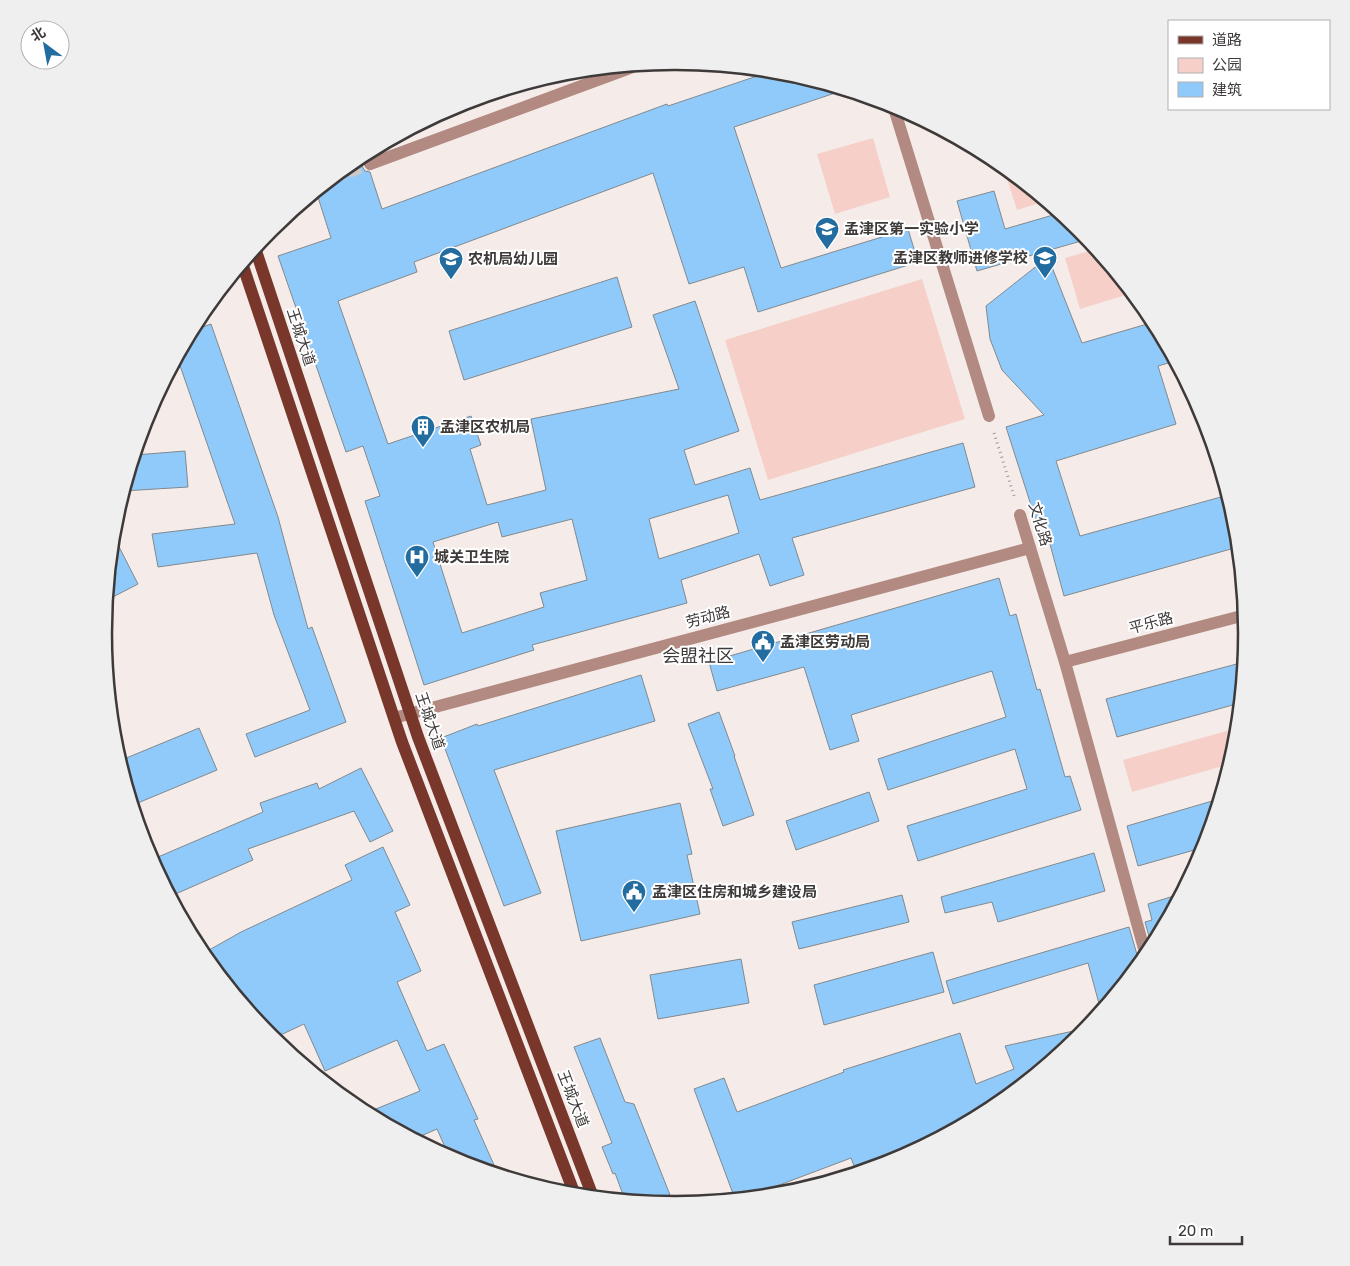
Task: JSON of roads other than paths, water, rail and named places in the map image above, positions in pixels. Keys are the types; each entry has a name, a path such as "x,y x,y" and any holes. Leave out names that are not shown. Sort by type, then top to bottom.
{"main road":[{"name":"王城大道","path":"257,257 410,713 590,1189"},
{"path":"245,271 394,718 572,1186"}],"street":[{"path":"370,164 615,74"},
{"path":"897,116 989,416"},
{"name":"文化路","path":"1020,515 1066,662 1143,946"},
{"name":"劳动路","path":"394,718 1030,548"},
{"name":"平乐路","path":"1066,662 1238,617"}],"tunnel":[{"path":"356,169 370,164"}],"place":[{"name":"孟津区第一实验小学","path":"827,250"},
{"name":"孟津区教师进修学校","path":"1045,279"},
{"name":"农机局幼儿园","path":"451,280"},
{"name":"孟津区农机局","path":"423,448"},
{"name":"城关卫生院","path":"417,578"},
{"name":"孟津区劳动局","path":"763,663"},
{"name":"孟津区住房和城乡建设局","path":"634,913"}],"district":[{"name":"会盟社区","path":"698,656"}]}
